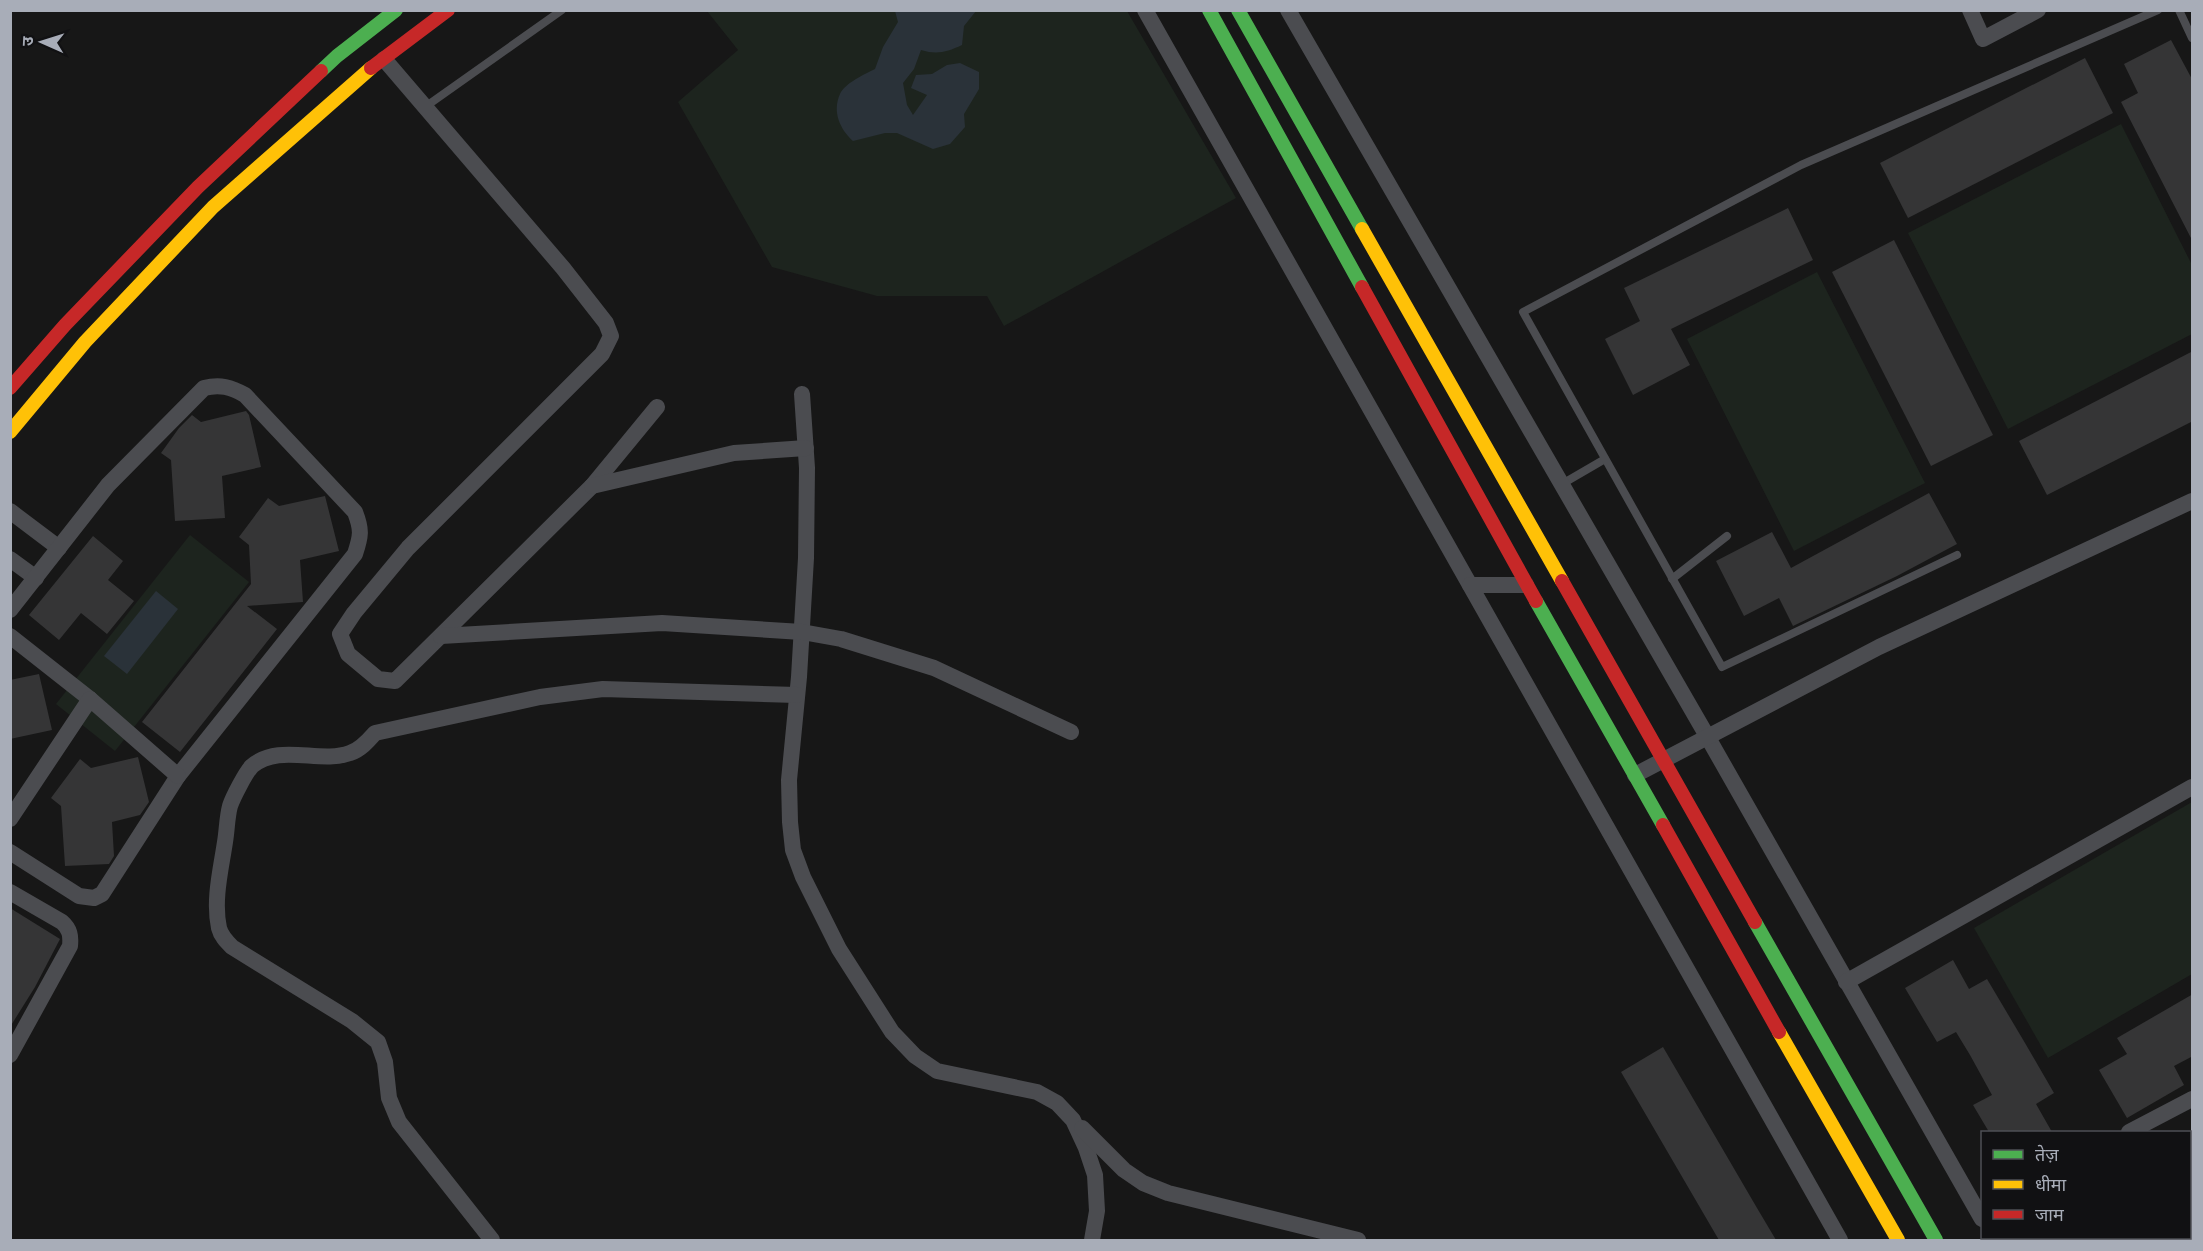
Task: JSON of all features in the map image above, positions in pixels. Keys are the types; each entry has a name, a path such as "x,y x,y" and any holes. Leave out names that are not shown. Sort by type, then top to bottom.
{"street":[{"path":"10,388 65,325 198,187 337,56 396,10"},
{"path":"10,432 85,342 213,207 356,80 448,10"},
{"path":"1145,10 1482,585 1840,1240"},
{"path":"1209,10 1526,585 1898,1240"},
{"path":"1238,10 1936,1240"},
{"path":"1288,10 1981,1213"},
{"path":"1970,10 1983,39 2038,10"},
{"path":"384,59 563,268 606,323 611,336 602,354 408,548 354,613 340,634 348,654 378,679 396,681 592,486 657,407"},
{"path":"10,610 108,485 204,388 213,386 222,385 245,395 355,513 361,533 355,554 178,776 102,894 94,898 79,896 10,852"},
{"path":"802,394 806,448 806,558 789,780 789,822 793,850 803,877 838,950 892,1032 915,1056 937,1071 1037,1092 1057,1103 1124,1170 1143,1183 1168,1193 1358,1240"},
{"path":"592,486 734,453 806,448"},
{"path":"1635,775 1879,647 2193,501"},
{"path":"10,511 59,548"},
{"path":"10,559 36,578"},
{"path":"1482,585 1526,585"},
{"path":"441,636 662,623 802,632 841,639 934,668 1071,732"},
{"path":"10,636 90,699 178,776"},
{"path":"492,1240 399,1122 389,1098 385,1062 378,1042 352,1021 224,939 220,930 217,902 230,805 243,780 252,766 267,758 287,754 332,756 351,753 366,744 375,733 540,697 603,689 797,695"},
{"path":"10,819 90,699"},
{"path":"1846,982 2193,787"},
{"path":"10,892 62,922 68,928 71,938 70,946 10,1055"},
{"path":"2131,1131 2193,1099"},
{"path":"1073,1120 1095,1174 1097,1211 1092,1240"}],"lane":[{"path":"425,107 562,10"},
{"path":"1957,555 1722,667 1523,312 1801,165 2158,10"},
{"path":"2179,10 2193,38"},
{"path":"1562,484 1605,459"},
{"path":"1672,579 1727,536"}],"shaded area":[{"path":"707,11 1127,11 1236,198 1004,326 987,296 877,296 772,267 678,102 738,50"},
{"path":"895,11 976,11 964,26 962,45 942,52 921,50 914,69 903,83 907,105 913,115 927,95 911,88 916,75 932,74 947,65 960,63 979,72 979,89 964,114 965,127 950,144 933,149 897,133 885,133 853,141 841,126 837,114 840,94 851,83 875,69 883,47 898,22"},
{"path":"2121,124 2192,265 2192,334 2008,429 1908,233"},
{"path":"1817,272 1925,483 1794,551 1687,339"},
{"path":"190,535 249,582 115,751 56,704"},
{"path":"156,591 178,609 127,674 104,656"},
{"path":"2192,802 2192,974 2048,1058 1974,928"}],"building":[{"path":"2171,40 2193,81 2193,242 2121,102 2138,93 2124,64"},
{"path":"2085,58 2113,113 1908,218 1880,163"},
{"path":"1788,208 1813,260 1671,329 1690,365 1633,395 1605,339 1640,321 1624,288"},
{"path":"1894,240 1993,435 1931,466 1832,272"},
{"path":"2193,351 2193,421 2047,495 2019,441"},
{"path":"246,411 249,415 261,467 222,476 225,518 175,521 171,460 161,453 179,428 192,415 201,422"},
{"path":"1929,493 1957,544 1793,626 1779,598 1744,616 1716,561 1772,532 1791,568"},
{"path":"325,496 339,551 300,560 303,602 247,606 277,629 180,752 142,722 251,584 249,545 239,537 268,498 279,506"},
{"path":"93,536 123,561 108,580 134,601 107,634 81,613 59,640 29,615"},
{"path":"39,674 52,730 10,739 10,680"},
{"path":"138,757 149,802 140,815 112,822 114,856 109,864 65,866 61,806 51,798 80,759 91,768"},
{"path":"10,908 60,939 35,987 10,1027"},
{"path":"1953,960 1969,989 1987,979 2054,1093 2036,1104 2051,1131 1988,1131 1973,1105 1992,1095 1970,1055 1956,1032 1937,1042 1905,988"},
{"path":"2193,994 2193,1056 2174,1066 2184,1085 2127,1118 2099,1070 2127,1054 2117,1038"},
{"path":"1663,1047 1776,1240 1719,1240 1716,1235 1621,1072"}],"traffic: fast":[{"path":"321,71 396,10"},
{"path":"1209,10 1362,287"},
{"path":"1238,10 1362,229"},
{"path":"1536,601 1663,825"},
{"path":"1755,922 1936,1240"}],"traffic: slow":[{"path":"10,432 85,342 213,207 371,68"},
{"path":"1362,229 1562,581"},
{"path":"1779,1032 1898,1240"}],"traffic: jam":[{"path":"371,68 448,10"},
{"path":"10,388 65,325 198,187 321,71"},
{"path":"1362,287 1536,601"},
{"path":"1562,581 1755,922"},
{"path":"1663,825 1779,1032"}]}
